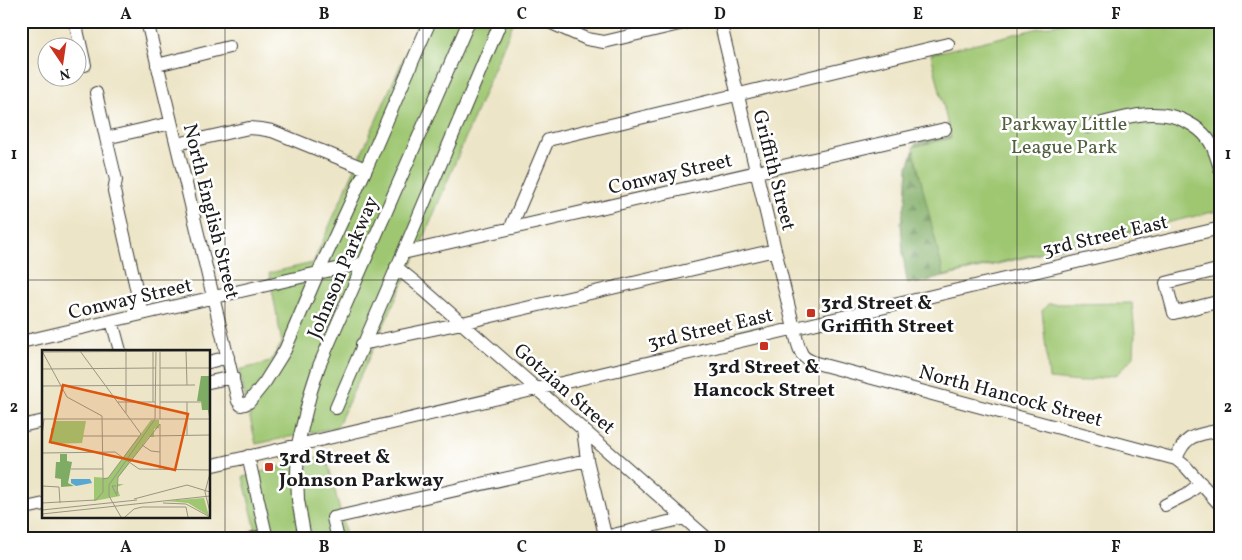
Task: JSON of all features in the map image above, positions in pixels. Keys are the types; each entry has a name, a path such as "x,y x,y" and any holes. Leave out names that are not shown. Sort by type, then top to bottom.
{"street":[{"path":"75,21 79,38"},
{"name":"North English Street","path":"147,21 238,401 241,405 245,404"},
{"name":"Johnson Parkway","path":"245,404 249,402 265,382 285,350 430,21"},
{"name":"Johnson Parkway","path":"305,539 298,500 296,473 298,444 311,391 319,366 469,21"},
{"path":"336,408 502,21"},
{"path":"547,21 587,39 604,42 692,21"},
{"name":"Griffith Street","path":"720,21 794,328"},
{"path":"511,227 548,140 948,44"},
{"path":"158,65 229,47"},
{"path":"96,93 116,180 114,191 142,314"},
{"path":"1088,127 1137,115 1163,113 1181,118 1197,127 1207,138 1214,150 1221,171"},
{"path":"106,138 171,123"},
{"path":"176,144 243,129 261,129 272,131 366,169"},
{"name":"Conway Street","path":"403,253 945,129"},
{"name":"3rd Street East","path":"210,466 1221,228"},
{"path":"362,344 462,323 775,250"},
{"name":"Conway Street","path":"21,342 364,263"},
{"name":"Gotzian Street","path":"396,267 708,539"},
{"path":"1221,269 1166,283 1174,314 1221,302"},
{"path":"112,321 120,350"},
{"name":"North Hancock Street","path":"794,328 801,354 808,360 1176,459 1186,467 1221,506"},
{"path":"210,362 228,357"},
{"path":"210,382 233,377"},
{"path":"21,426 42,421"},
{"path":"583,429 602,538 684,518"},
{"path":"1176,459 1181,448 1190,437 1221,430"},
{"path":"248,456 267,537 250,539"},
{"path":"338,539 333,518 587,460"},
{"path":"1166,505 1187,494 1201,483"},
{"path":"21,509 42,504"}],"green space":[{"path":"420,21 514,21 423,240 337,427 256,444 239,370 270,362 282,343 269,273 313,263"},
{"name":"Parkway Little League Park","path":"1069,21 1221,21 1221,210 944,276 913,147 951,138 931,54"},
{"path":"964,133 1058,245 1051,251 918,283 907,282 901,222 906,199 908,167 916,143"},
{"path":"1132,303 1135,334 1134,356 1117,374 1081,382 1049,379 1042,311 1048,304"},
{"path":"326,455 347,539 258,539 243,477"}],"place":[{"name":"3rd Street & Griffith Street","path":"811,313"},
{"name":"3rd Street & Hancock Street","path":"764,346"},
{"name":"3rd Street & Johnson Parkway","path":"269,467"}]}
